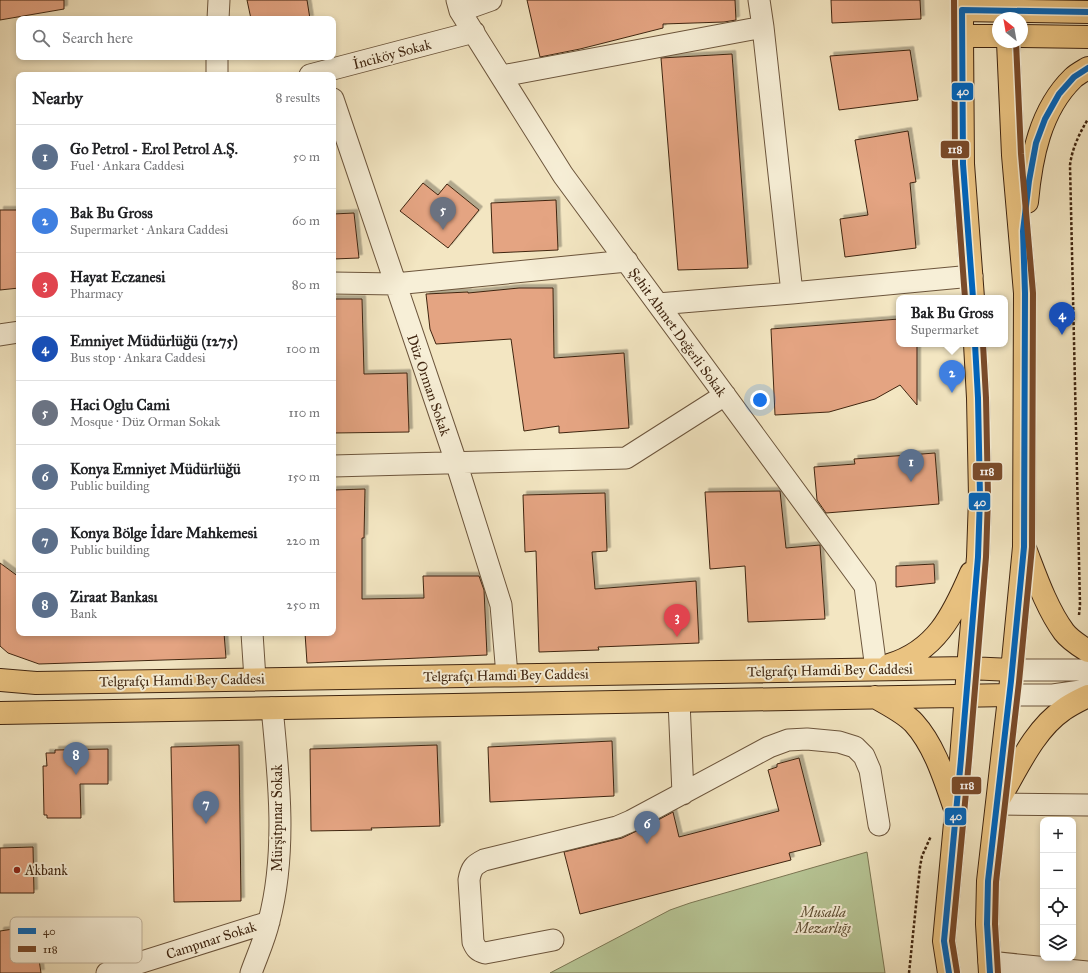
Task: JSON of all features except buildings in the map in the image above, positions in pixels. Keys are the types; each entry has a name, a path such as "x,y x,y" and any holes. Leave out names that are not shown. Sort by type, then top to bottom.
{"main road":[{"path":"973,295 963,164 962,5 1007,10 1088,12"},
{"path":"962,36 992,36"},
{"path":"1028,36 1088,36"},
{"path":"1008,48 1013,155 1025,293"},
{"path":"989,967 987,924 988,881 1012,670 1024,547 1024,231 1029,181 1036,143 1059,94 1074,78 1088,68"},
{"path":"949,973 944,941 978,557 978,398 975,347"},
{"path":"1024,547 1038,582 1056,620 1065,633 1088,651"},
{"path":"876,670 900,662 917,653 944,627 978,557"},
{"name":"Telgrafçı Hamdi Bey Caddesi","path":"0,680 36,682 968,668 1012,670"},
{"name":"Telgrafçı Hamdi Bey Caddesi","path":"3,714 1009,695"},
{"path":"997,804 1029,749 1043,729 1063,710 1088,696"},
{"path":"875,697 897,710 913,722 924,737 942,773 956,812"}],"street":[{"path":"218,16 219,0"},
{"path":"459,5 491,0"},
{"path":"759,0 792,293"},
{"name":"Şehit Ahmet Değerli Sokak","path":"459,5 474,32 563,175 865,586 876,670"},
{"path":"502,76 763,27"},
{"name":"İnciköy Sokak","path":"327,72 474,32"},
{"path":"217,60 217,72"},
{"name":"Düz Orman Sokak","path":"336,108 456,462 501,605 507,675"},
{"path":"336,283 395,284 627,261"},
{"path":"658,304 972,276"},
{"path":"0,335 16,332"},
{"path":"336,466 626,458 725,395"},
{"path":"252,636 255,679"},
{"path":"1012,670 1088,670"},
{"path":"1009,695 1053,695 1088,690"},
{"path":"679,701 683,794"},
{"name":"Mürşitpınar Sokak","path":"251,973 269,922 276,884 280,838 280,801 272,708"},
{"path":"553,940 485,953 480,952 475,948 469,880 470,872 476,864 484,860 617,827 769,748 788,740 807,739 839,742 855,747 864,756 870,770 879,825"},
{"path":"997,804 1088,805"},
{"name":"Campınar Sokak","path":"142,962 269,922"},
{"name":"Campınar Sokak","path":"107,973 139,963"},
{"path":"989,967 1088,972"}],"path":[{"path":"1077,621 1079,613 1079,596 1070,165 1074,147 1088,120"},
{"path":"909,973 922,856 937,824 956,812"}],"green space":[{"name":"Musalla Mezarlığı","path":"867,852 885,973 550,973 670,910"}],"transit line":[{"name":"118","path":"954,0 955,164 965,295"},
{"name":"40","path":"973,295 963,164 962,10 1088,12"},
{"name":"118","path":"998,973 995,924 996,882 1019,682 1032,547 1033,293 1021,154 1016,48"},
{"name":"40","path":"990,973 987,924 988,881 1011,681 1024,547 1025,293 1023,231 1029,181 1036,143 1045,119 1059,94 1074,77 1088,68"},
{"name":"40","path":"949,973 944,941 978,557 980,497 975,347"},
{"name":"118","path":"957,972 952,941 986,557 988,497 983,347"}],"place":[{"name":"Haci Oglu Cami","path":"443,230"},
{"name":"Emniyet Müdürlüğü (1275)","path":"1062,335"},
{"name":"Bak Bu Gross","path":"952,393"},
{"name":"Go Petrol - Erol Petrol A.Ş.","path":"911,482"},
{"name":"Hayat Eczanesi","path":"677,637"},
{"name":"Ziraat Bankası","path":"76,775"},
{"name":"Konya Bölge İdare Mahkemesi","path":"206,824"},
{"name":"Konya Emniyet Müdürlüğü","path":"647,844"},
{"name":"Akbank","path":"17,870"}]}
